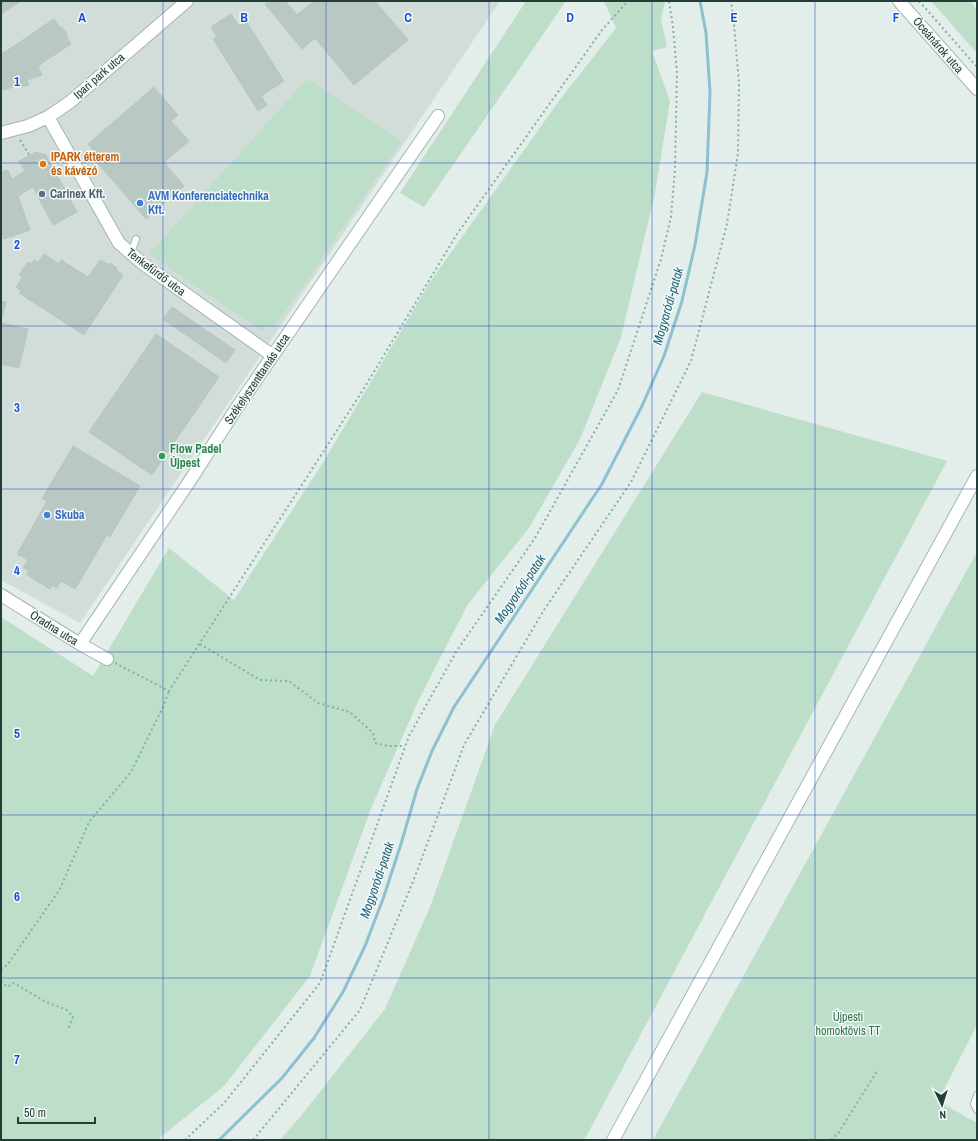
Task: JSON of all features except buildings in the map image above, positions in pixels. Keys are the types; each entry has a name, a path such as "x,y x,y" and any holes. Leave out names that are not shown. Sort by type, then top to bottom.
{"street":[{"name":"Ipari park utca","path":"1,132 28,126 48,117 70,102 187,1"},
{"name":"Óceánárok utca","path":"899,1 977,89"},
{"name":"Székelyszenttamás utca","path":"80,644 191,479 236,409 438,116"},
{"name":"Tenkefürdő utca","path":"48,117 119,243 142,263 273,356"},
{"path":"613,1140 977,476"},
{"name":"Óradna utca","path":"1,595 107,659"}],"lane":[{"path":"131,253 136,239"},
{"path":"977,1095 974,1104 977,1110"}],"path":[{"path":"1,970 8,964 60,889 89,822 131,772 163,707 169,691 363,390 457,234 602,30 628,1"},
{"path":"185,1140 225,1102 320,983 409,736 456,652 535,538 618,390 661,259 671,217 675,169 677,73 669,1"},
{"path":"253,1140 360,1010 416,874 464,745 544,610 631,482 691,361 728,224 738,153 739,83 731,1"},
{"path":"919,1 977,67"},
{"path":"14,130 30,156"},
{"path":"199,644 260,680 289,681 318,703 350,712 373,733 375,743 388,746 405,746"},
{"path":"107,659 169,691"},
{"path":"1,981 7,987 14,983 44,1001 67,1010 73,1017 68,1029"},
{"path":"831,1140 838,1132 877,1071"}],"shaded area":[{"path":"1,1 500,1 80,623 1,580"}],"green space":[{"path":"526,1 566,1 424,207 400,193"},
{"path":"604,1 665,1 661,19 667,47 652,51 670,101 655,193 621,337 580,439 529,528 468,604 419,699 372,806 310,976 224,1086 157,1140 1,1140 1,617 93,676 169,548 234,600 324,461 430,282 559,101 616,28"},
{"path":"931,1 971,1 977,12 977,53"},
{"path":"307,79 402,141 274,328 267,325 263,331 149,254"},
{"path":"702,392 947,461 587,1135 582,1140 280,1140 301,1116 385,1009 430,907 495,725"},
{"name":"Újpesti homoktövis TT","path":"977,552 977,1025 938,1101 977,1123 977,1140 653,1140"}],"waterway":[{"name":"Mogyoródi-patak","path":"219,1140 282,1078 314,1038 343,992 365,946 383,899 417,789 432,751 454,707 602,484 642,406 664,356 682,301 695,245 707,172 710,92 706,33 700,1"}],"place":[{"name":"IPARK étterem és kávézó","path":"43,164"},
{"name":"Carinex Kft.","path":"42,194"},
{"name":"AVM Konferenciatechnika Kft.","path":"140,203"},
{"name":"Flow Padel Újpest","path":"162,456"},
{"name":"Skuba","path":"47,515"}]}
